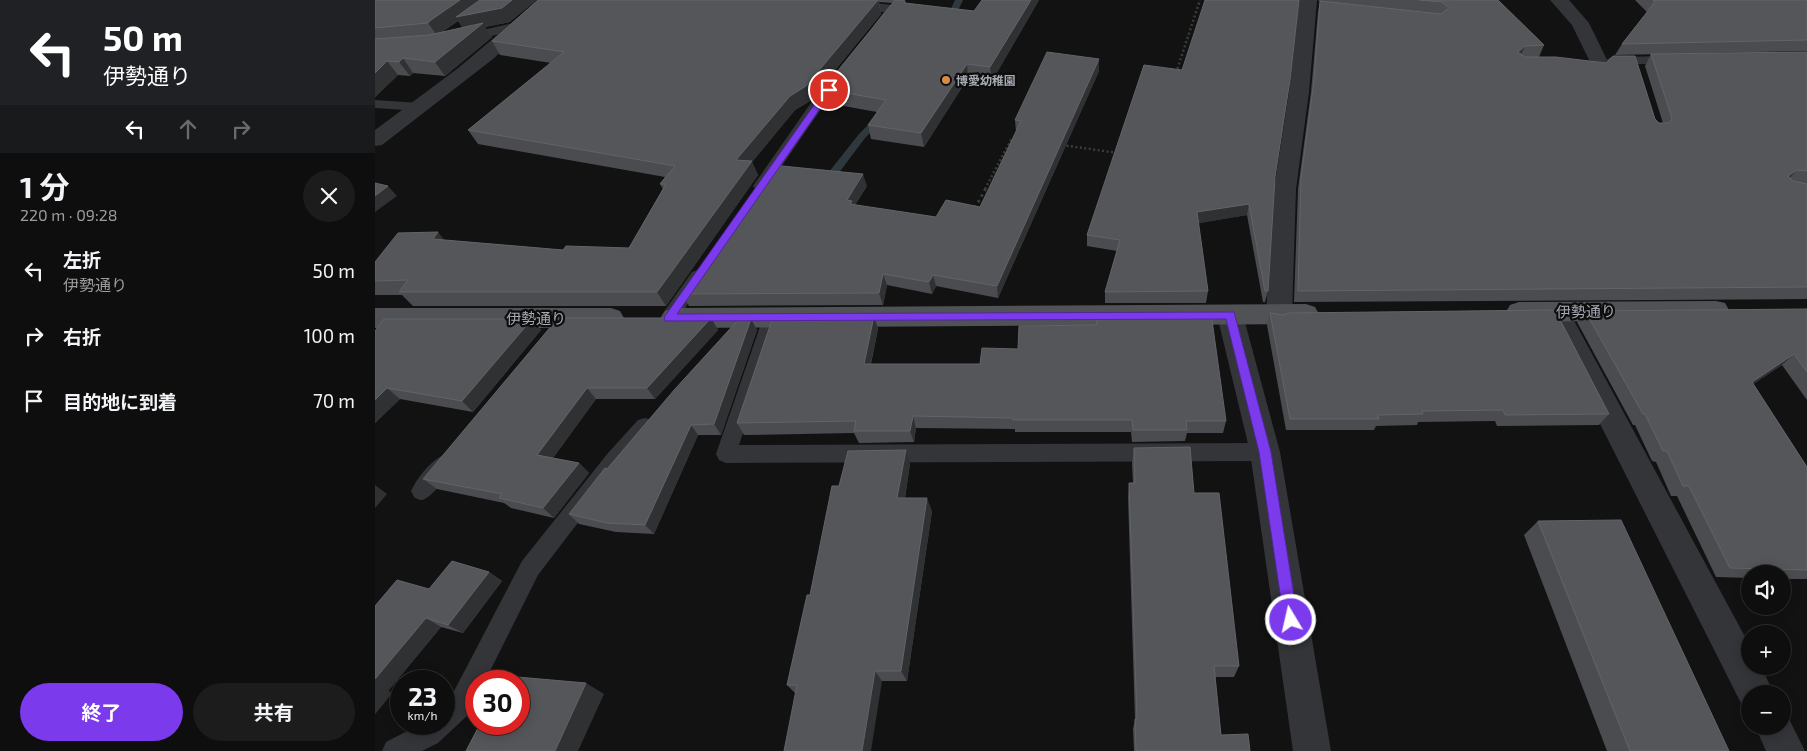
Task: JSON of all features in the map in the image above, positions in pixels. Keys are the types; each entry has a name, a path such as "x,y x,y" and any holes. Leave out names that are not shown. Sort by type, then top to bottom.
{"main road":[{"name":"伊勢通り","path":"1496,312 1738,309"},
{"name":"伊勢通り","path":"378,323 557,326 650,318 1328,314"}],"street":[{"path":"375,140 419,108 522,25 549,0"},
{"path":"1559,0 1580,23 1594,62"},
{"path":"1279,315 1285,189 1310,5"},
{"path":"1555,311 1751,685"},
{"path":"1230,315 1265,452 1312,751"},
{"path":"1778,735 1786,751"}],"lane":[{"path":"807,0 893,9 870,38"},
{"path":"457,33 522,25"},
{"path":"752,199 818,103 853,60"},
{"path":"1594,62 1684,60"},
{"path":"1635,61 1640,78"},
{"path":"375,104 419,108"},
{"path":"650,318 707,262"},
{"path":"722,341 742,318"},
{"path":"772,318 726,454 1265,452"},
{"path":"455,710 461,704 530,568 615,459 655,415"},
{"path":"421,491 458,446"},
{"path":"395,751 427,735"}],"path":[{"path":"1176,75 1200,0 1208,1"},
{"path":"967,206 977,208 1012,138 1022,140"},
{"path":"1061,145 1120,154"}],"building":[{"path":"375,0 460,0 428,23 375,28"},
{"path":"480,0 512,0 502,8 456,17"},
{"path":"538,0 878,0 806,86 790,96 736,160 752,161 657,292 399,292 408,280 375,281 375,262 398,233 438,232 433,239 563,250 566,246 629,248 666,184 660,184 675,166 468,130 564,52 492,41"},
{"path":"895,0 904,0 905,3 974,11 982,0 1031,0 990,67 967,64 921,133 868,125 886,100 823,89"},
{"path":"1205,0 1299,0 1290,80 1275,177 1268,291 1265,291 1249,204 1197,212 1208,291 1105,292 1120,240 1087,235 1144,65 1182,70"},
{"path":"1419,0 1498,0 1544,45 1525,46 1518,52 1525,57 1556,57 1606,63 1613,56 1635,56 1655,119 1659,123 1669,123 1672,118 1651,54 1807,52 1807,171 1797,170 1788,176 1793,181 1807,184 1807,287 1298,291 1301,178 1314,81 1320,1 1441,14 1449,8 1442,2"},
{"path":"1653,0 1807,0 1807,40 1622,44 1655,2"},
{"path":"483,23 435,62 403,58 399,62 387,61 375,73 375,39 429,35"},
{"path":"1047,52 1099,59 997,286 933,275 929,282 883,274 879,293 682,294 772,165 863,174 847,200 852,201 850,204 936,217 946,200 980,207 1021,121 1015,120"},
{"path":"375,183 388,186 375,196"},
{"path":"1807,309 1807,372 1794,354 1752,382 1807,467 1807,570 1791,570 1791,565 1741,565 1741,568 1730,568 1689,486 1683,486 1667,451 1663,451 1645,414 1643,414 1585,311"},
{"path":"1555,310 1609,414 1505,415 1503,410 1422,411 1423,414 1378,415 1379,419 1290,419 1270,313 1283,315 1289,313"},
{"path":"1211,313 1226,421 1186,421 1187,430 1133,430 1132,420 1013,420 1013,418 913,416 910,431 854,431 856,421 737,423 773,317 874,316 864,364 980,364 982,348 1018,349 1019,326 1096,325 1099,314"},
{"path":"558,318 711,318 647,388 587,388 537,455 579,463 543,508 499,498 502,494 423,479"},
{"path":"384,319 532,319 462,401 387,388 375,400 375,331"},
{"path":"739,319 751,319 714,424 691,425 645,525 607,523 569,514 605,468 607,469 675,389"},
{"path":"1190,447 1194,493 1219,493 1239,666 1214,666 1221,735 1248,734 1250,751 1136,751 1135,719 1137,719 1129,483 1135,483 1134,448"},
{"path":"906,450 897,498 927,498 901,671 875,671 862,751 784,751 797,685 787,685 807,595 810,595 832,486 839,486 848,451"},
{"path":"1621,520 1729,751 1630,751 1538,521"},
{"path":"452,561 489,572 448,625 426,618 375,679 375,606 397,580 429,589"},
{"path":"530,678 586,683 555,751 466,751 474,735 530,735"}],"waterway":[{"path":"948,24 959,0"},
{"path":"825,184 862,136 881,117"}],"place":[{"name":"博愛幼稚園","path":"946,80"}],"route":[{"path":"829,90 818,103 669,318 1230,315 1265,452 1291,620"}]}
